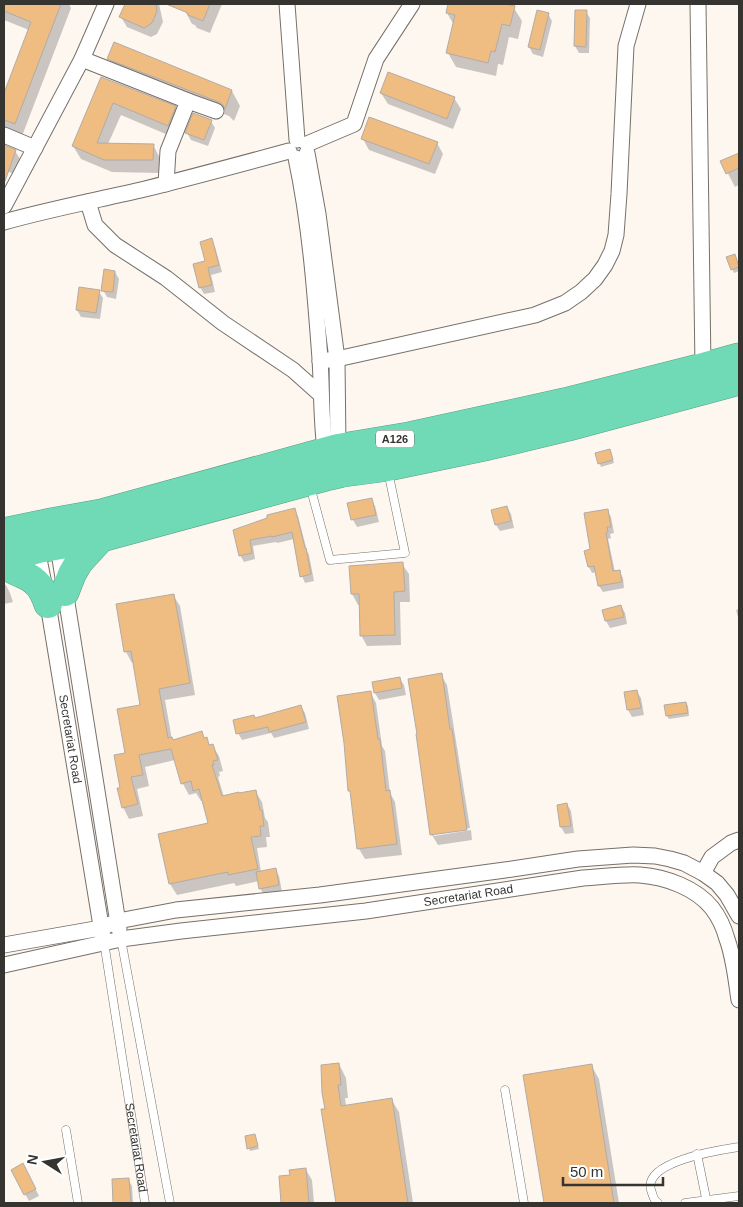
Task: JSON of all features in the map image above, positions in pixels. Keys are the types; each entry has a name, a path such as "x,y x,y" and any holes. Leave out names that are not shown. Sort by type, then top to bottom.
{"highway":[{"name":"A126","path":"385,454 410,436 556,404 703,367 739,356"},
{"name":"A126","path":"4,558 45,536 102,513 320,466 385,454 488,446 568,427 739,381"},
{"name":"A126","path":"4,532 101,538 320,466"},
{"path":"4,564 11,570 30,578 44,592 57,598 79,562 101,538"}],"street":[{"path":"4,206 82,59 106,4"},
{"path":"287,4 301,180 309,235 320,361 320,466"},
{"path":"4,222 38,212 166,184 299,149 354,124 376,60 412,4"},
{"path":"320,361 337,359 535,314 565,304 595,279 605,266 612,251 616,235 626,46 638,4"},
{"path":"698,4 703,367"},
{"path":"82,59 216,111"},
{"path":"166,184 168,151 188,101"},
{"path":"4,136 35,148"},
{"path":"299,149 318,214 337,359 320,466"},
{"path":"88,202 95,225 115,245 166,278 223,323 293,370 321,395"},
{"name":"Secretariat Road","path":"45,536 121,939"},
{"name":"Secretariat Road","path":"45,536 57,598 102,935"},
{"path":"703,873 712,857 731,842 739,840"},
{"name":"Secretariat Road","path":"4,965 102,935 118,921 176,910 320,895 604,856 655,856 677,861 703,873 717,883 727,895 739,916"},
{"name":"Secretariat Road","path":"4,945 102,935 121,939 366,911 582,878 641,875 664,879 678,884 695,893 712,909 728,941 739,1000"}],"lane":[{"path":"320,466 330,560 406,553 385,454"},
{"name":"Secretariat Road","path":"102,935 145,1203"},
{"name":"Secretariat Road","path":"121,939 170,1203"},
{"path":"505,1090 524,1203"},
{"path":"66,1130 78,1203"},
{"path":"658,1203 654,1200 650,1186 653,1176 664,1167 697,1154 739,1147"},
{"path":"697,1154 707,1202"},
{"path":"685,1203 707,1202 739,1196"}],"building":[{"path":"4,4 61,4 15,124 4,120 4,93 31,22 4,11"},
{"path":"125,4 156,4 157,11 152,23 144,28 119,17"},
{"path":"166,4 210,4 203,21"},
{"path":"448,4 505,4 515,6 510,26 502,24 495,52 491,51 488,63 446,53 455,15 446,13"},
{"path":"537,10 549,13 540,50 528,47"},
{"path":"575,10 587,10 586,47 574,46"},
{"path":"114,42 232,90 225,109 219,102 107,59"},
{"path":"388,72 455,97 447,119 380,93"},
{"path":"101,77 176,106 168,126 113,103 97,143 154,144 153,160 104,160 72,146"},
{"path":"193,113 212,120 204,140 185,133"},
{"path":"369,117 438,142 429,164 361,139"},
{"path":"4,145 16,150 5,181 4,180"},
{"path":"739,153 739,168 726,174 720,161"},
{"path":"212,238 219,265 208,268 212,285 199,288 193,264 205,261 200,242"},
{"path":"735,254 739,267 731,270 726,257"},
{"path":"104,269 115,271 113,292 101,291"},
{"path":"79,287 100,290 96,313 76,310"},
{"path":"610,449 613,460 598,464 595,453"},
{"path":"372,498 376,515 351,520 347,503"},
{"path":"507,506 511,521 495,525 491,510"},
{"path":"295,508 311,574 300,577 292,532 250,540 252,553 239,556 233,530 267,518 267,515"},
{"path":"608,509 611,527 607,527 608,532 606,533 613,571 620,570 622,582 598,586 594,566 588,567 584,551 590,549 584,513"},
{"path":"403,562 405,591 394,592 395,635 360,636 359,594 351,594 349,566"},
{"path":"174,594 190,683 159,689 168,738 172,737 173,740 202,731 204,738 207,737 209,745 213,744 218,760 213,761 214,765 212,765 222,796 256,790 260,810 262,810 264,826 260,826 261,836 251,837 258,869 228,875 228,872 169,884 158,834 208,823 199,789 193,791 191,781 181,784 171,749 139,755 143,775 131,777 138,804 122,808 117,788 120,788 114,755 125,753 117,709 140,705 131,651 124,652 116,604"},
{"path":"621,605 624,617 605,621 602,610"},
{"path":"442,673 467,830 430,835 408,679"},
{"path":"400,677 402,688 374,693 372,682"},
{"path":"637,690 641,708 627,710 624,692"},
{"path":"371,691 378,739 380,739 386,791 390,790 397,844 357,849 337,696"},
{"path":"686,702 688,713 666,716 664,705"},
{"path":"301,705 306,722 269,732 268,727 236,734 233,720 254,715 255,718"},
{"path":"567,803 571,826 560,827 557,805"},
{"path":"276,868 279,885 259,889 256,872"},
{"path":"339,1063 341,1085 338,1085 341,1106 392,1098 408,1203 336,1203 321,1109 325,1109 322,1093 321,1065"},
{"path":"592,1064 614,1203 544,1203 523,1075"},
{"path":"255,1134 258,1146 247,1149 245,1136"},
{"path":"23,1163 36,1189 24,1195 11,1170"},
{"path":"306,1168 309,1203 281,1203 279,1176 290,1175 289,1170"},
{"path":"129,1178 131,1203 113,1203 112,1179"}]}
